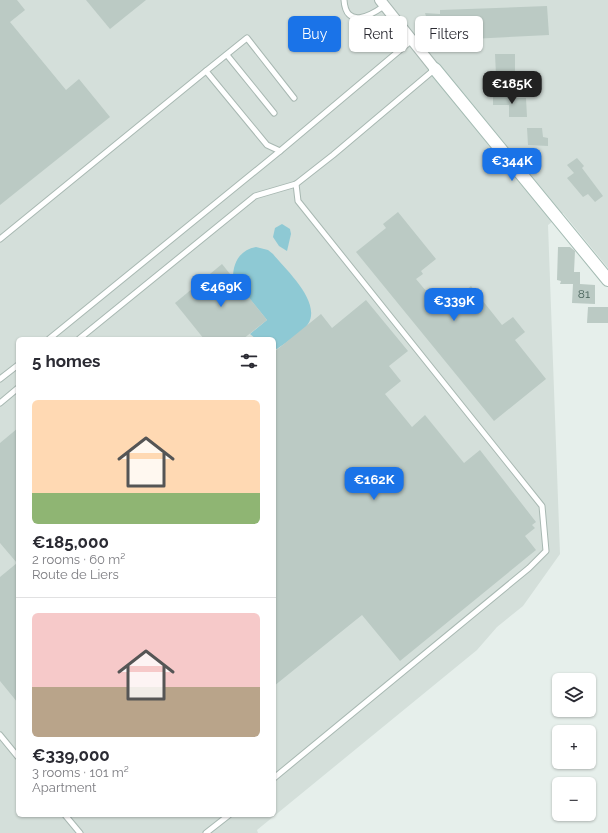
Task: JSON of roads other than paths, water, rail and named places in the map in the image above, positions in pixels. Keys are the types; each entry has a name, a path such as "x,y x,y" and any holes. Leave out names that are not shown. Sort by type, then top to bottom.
{"street":[{"path":"382,3 608,280"}],"lane":[{"path":"344,0 345,8 350,15 360,18 369,16 382,3"},
{"path":"0,239 247,38 294,98"},
{"path":"52,337 280,151 412,40"},
{"path":"227,55 274,113"},
{"path":"80,337 255,196 296,184 333,155 435,69"},
{"path":"206,72 266,145 280,151"},
{"path":"276,776 529,568 546,551 542,506 298,201 296,184"},
{"path":"0,379 16,366"},
{"path":"0,402 16,390"},
{"path":"0,735 16,755"},
{"path":"67,817 80,833"},
{"path":"206,833 226,817"}],"water":[{"path":"282,224 290,229 291,234 287,251 279,246 273,237 275,228"},
{"path":"256,247 268,250 273,254 301,287 307,296 310,306 311,315 306,327 277,349 276,337 254,337 250,334 267,320 233,278 234,267 238,258 250,249"}]}
